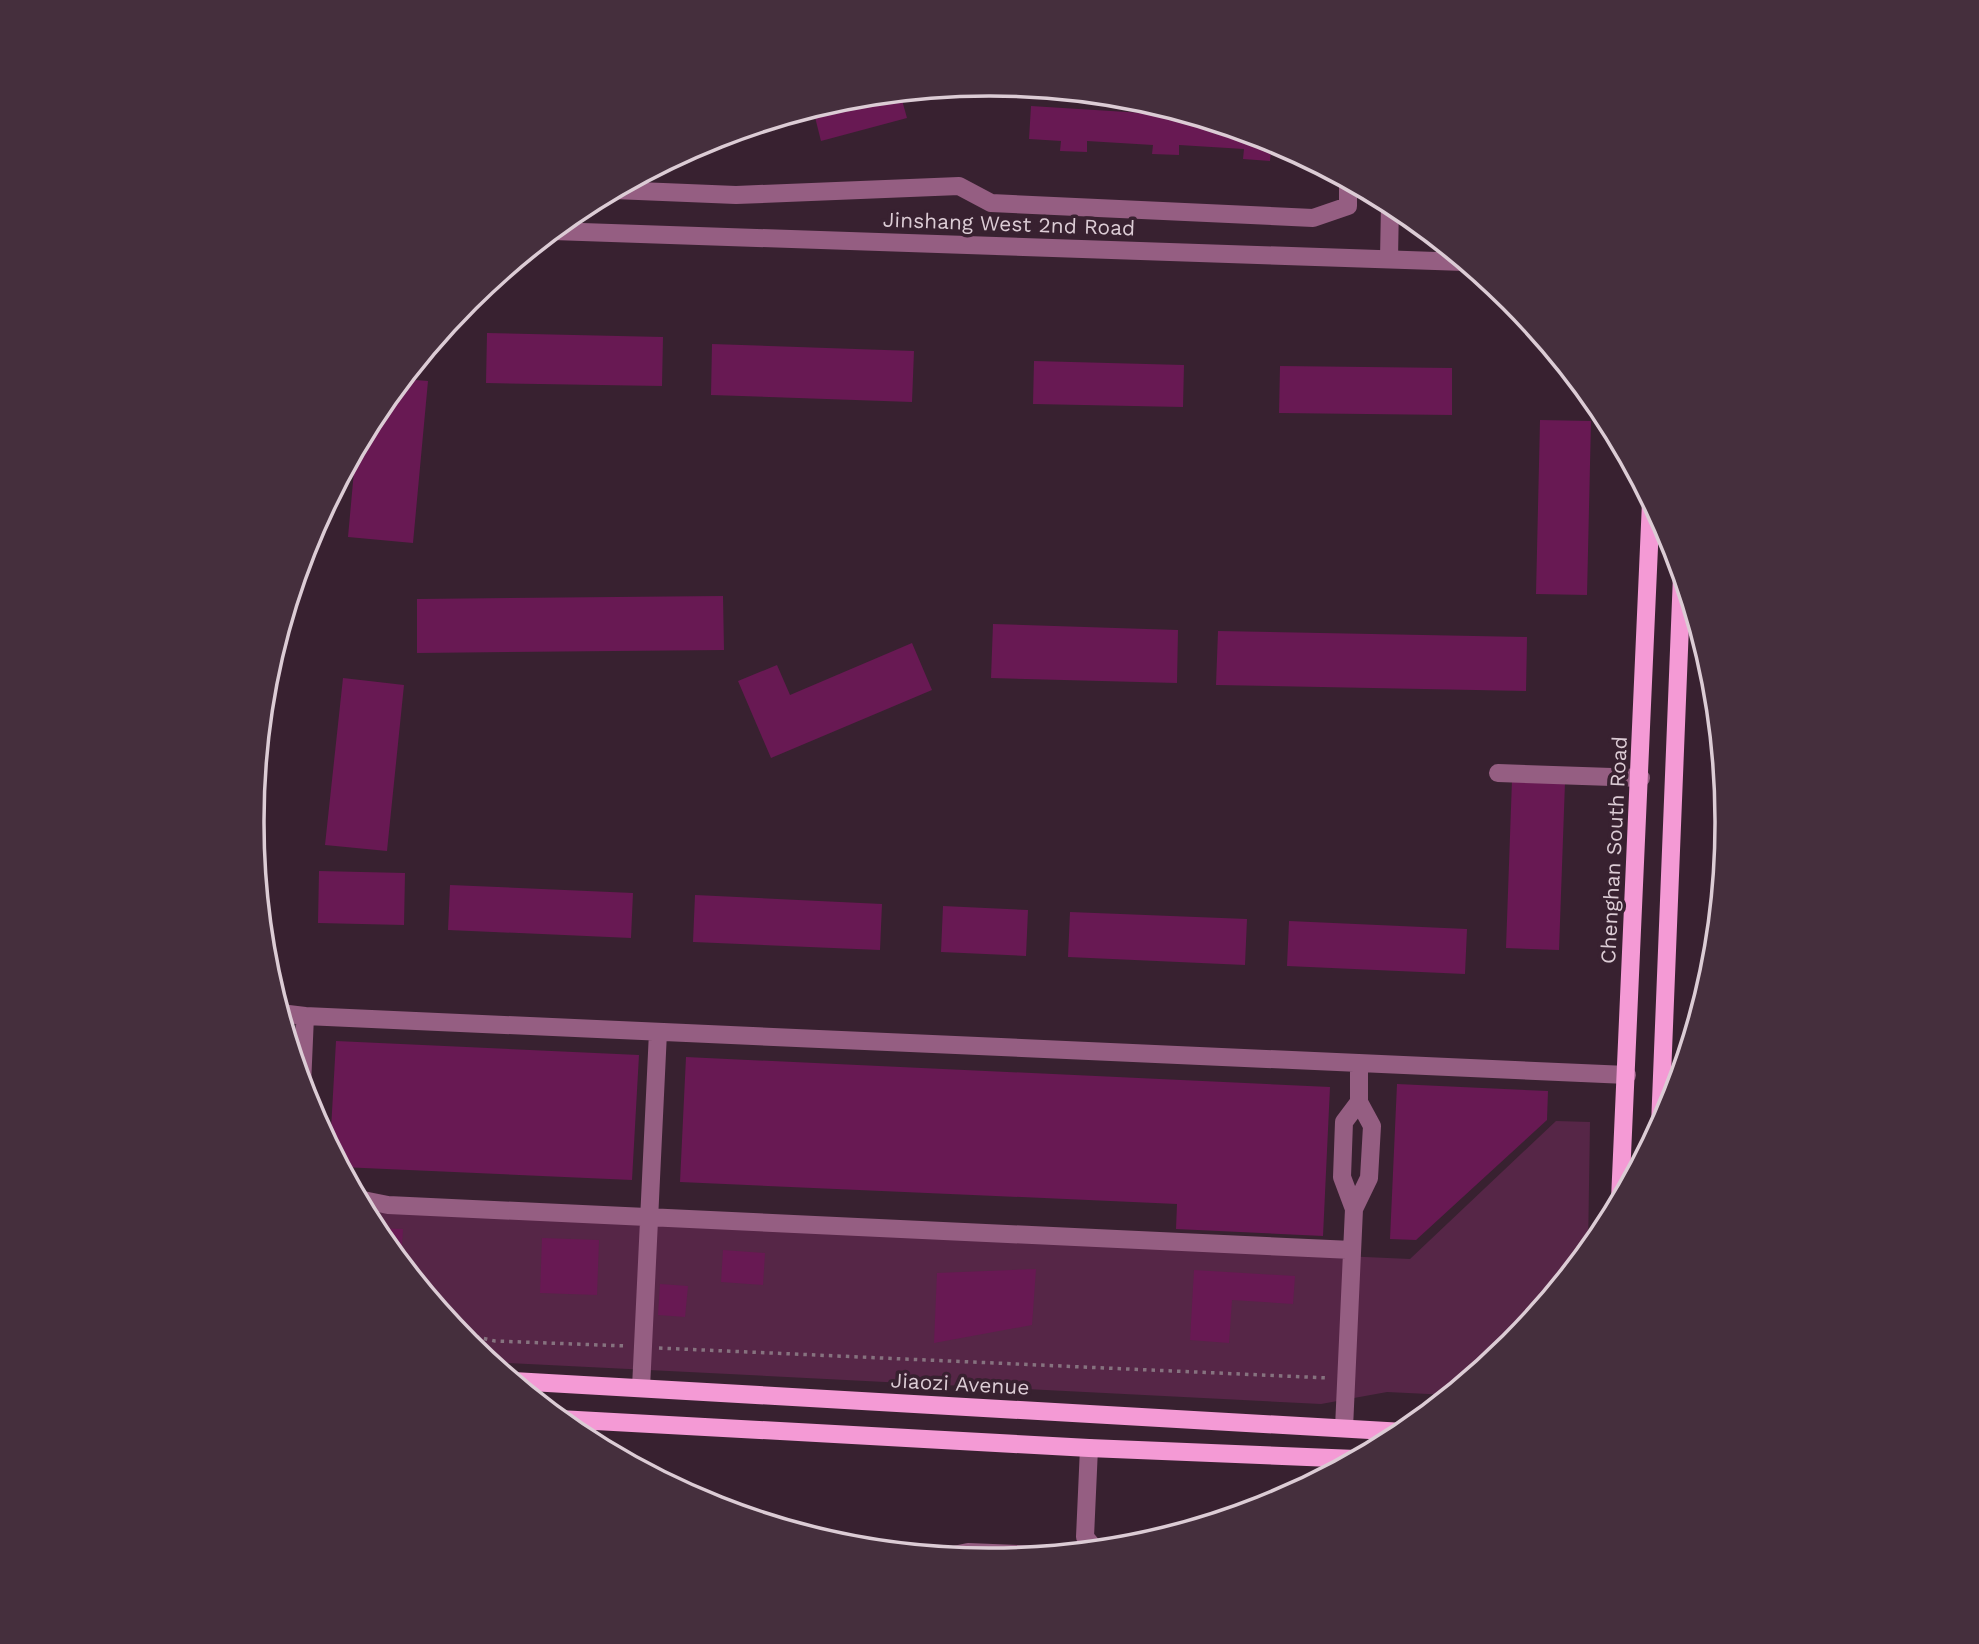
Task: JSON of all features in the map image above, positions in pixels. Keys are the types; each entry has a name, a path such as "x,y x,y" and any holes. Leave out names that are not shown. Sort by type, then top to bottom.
{"main road":[{"name":"Chenghan South Road","path":"1621,1179 1650,523"},
{"path":"1661,1097 1681,602"},
{"name":"Jiaozi Avenue","path":"528,1382 1384,1431"},
{"path":"579,1420 1089,1448 1338,1458"}],"street":[{"path":"631,191 736,195 959,186 991,203 1313,218 1348,206 1348,191"},
{"path":"1388,260 1390,217"},
{"name":"Jinshang West 2nd Road","path":"570,231 1450,262"},
{"path":"1498,772 1641,778"},
{"path":"289,1014 1627,1075"},
{"path":"303,1058 305,1016"},
{"path":"641,1388 658,1032"},
{"path":"1344,1428 1354,1209 1369,1178 1372,1126 1359,1102 1359,1063"},
{"path":"1354,1209 1342,1177 1344,1122 1359,1102"},
{"path":"371,1202 388,1205 649,1218 1352,1250"},
{"path":"1087,1542 1089,1448"}],"path":[{"path":"478,1337 495,1340 1329,1378"}],"shaded area":[{"path":"1556,1121 1590,1122 1588,1232 1535,1301 1503,1335 1436,1394 1387,1392 1321,1404 505,1363 444,1301 378,1213 1410,1259"}],"building":[{"path":"902,101 907,118 821,141 815,118"},
{"path":"1031,106 1144,113 1223,135 1271,153 1270,161 1243,159 1244,149 1179,145 1179,155 1152,154 1153,145 1087,141 1087,152 1060,151 1061,141 1029,139"},
{"path":"487,333 663,337 662,386 486,383"},
{"path":"712,344 914,351 912,402 711,395"},
{"path":"1034,361 1184,365 1183,407 1033,404"},
{"path":"1280,366 1452,368 1452,415 1279,413"},
{"path":"414,380 428,381 413,543 348,537 354,473 386,419"},
{"path":"1540,420 1591,421 1587,595 1536,594"},
{"path":"723,596 724,650 417,653 417,599"},
{"path":"993,624 1178,630 1177,683 991,678"},
{"path":"1218,631 1527,637 1526,691 1216,685"},
{"path":"912,643 932,690 771,758 738,681 777,665 790,695"},
{"path":"343,678 404,685 387,851 325,845"},
{"path":"1512,780 1565,782 1559,950 1506,948"},
{"path":"319,871 405,873 404,925 318,923"},
{"path":"450,885 633,893 631,938 448,930"},
{"path":"695,895 882,904 880,950 693,942"},
{"path":"943,906 1028,910 1026,956 941,952"},
{"path":"1070,912 1247,919 1245,965 1068,957"},
{"path":"1289,921 1467,929 1465,974 1287,966"},
{"path":"336,1041 639,1055 632,1180 352,1167 331,1126"},
{"path":"686,1057 1330,1087 1323,1236 1176,1229 1177,1204 680,1182"},
{"path":"1397,1084 1548,1091 1547,1120 1416,1240 1390,1239"},
{"path":"389,1229 403,1229 402,1247"},
{"path":"542,1238 599,1240 597,1295 540,1293"},
{"path":"723,1250 765,1253 763,1285 721,1282"},
{"path":"1036,1269 1032,1325 934,1343 937,1273"},
{"path":"1194,1270 1295,1276 1293,1304 1232,1300 1229,1343 1190,1340"},
{"path":"660,1284 688,1286 685,1317 658,1315"}]}
